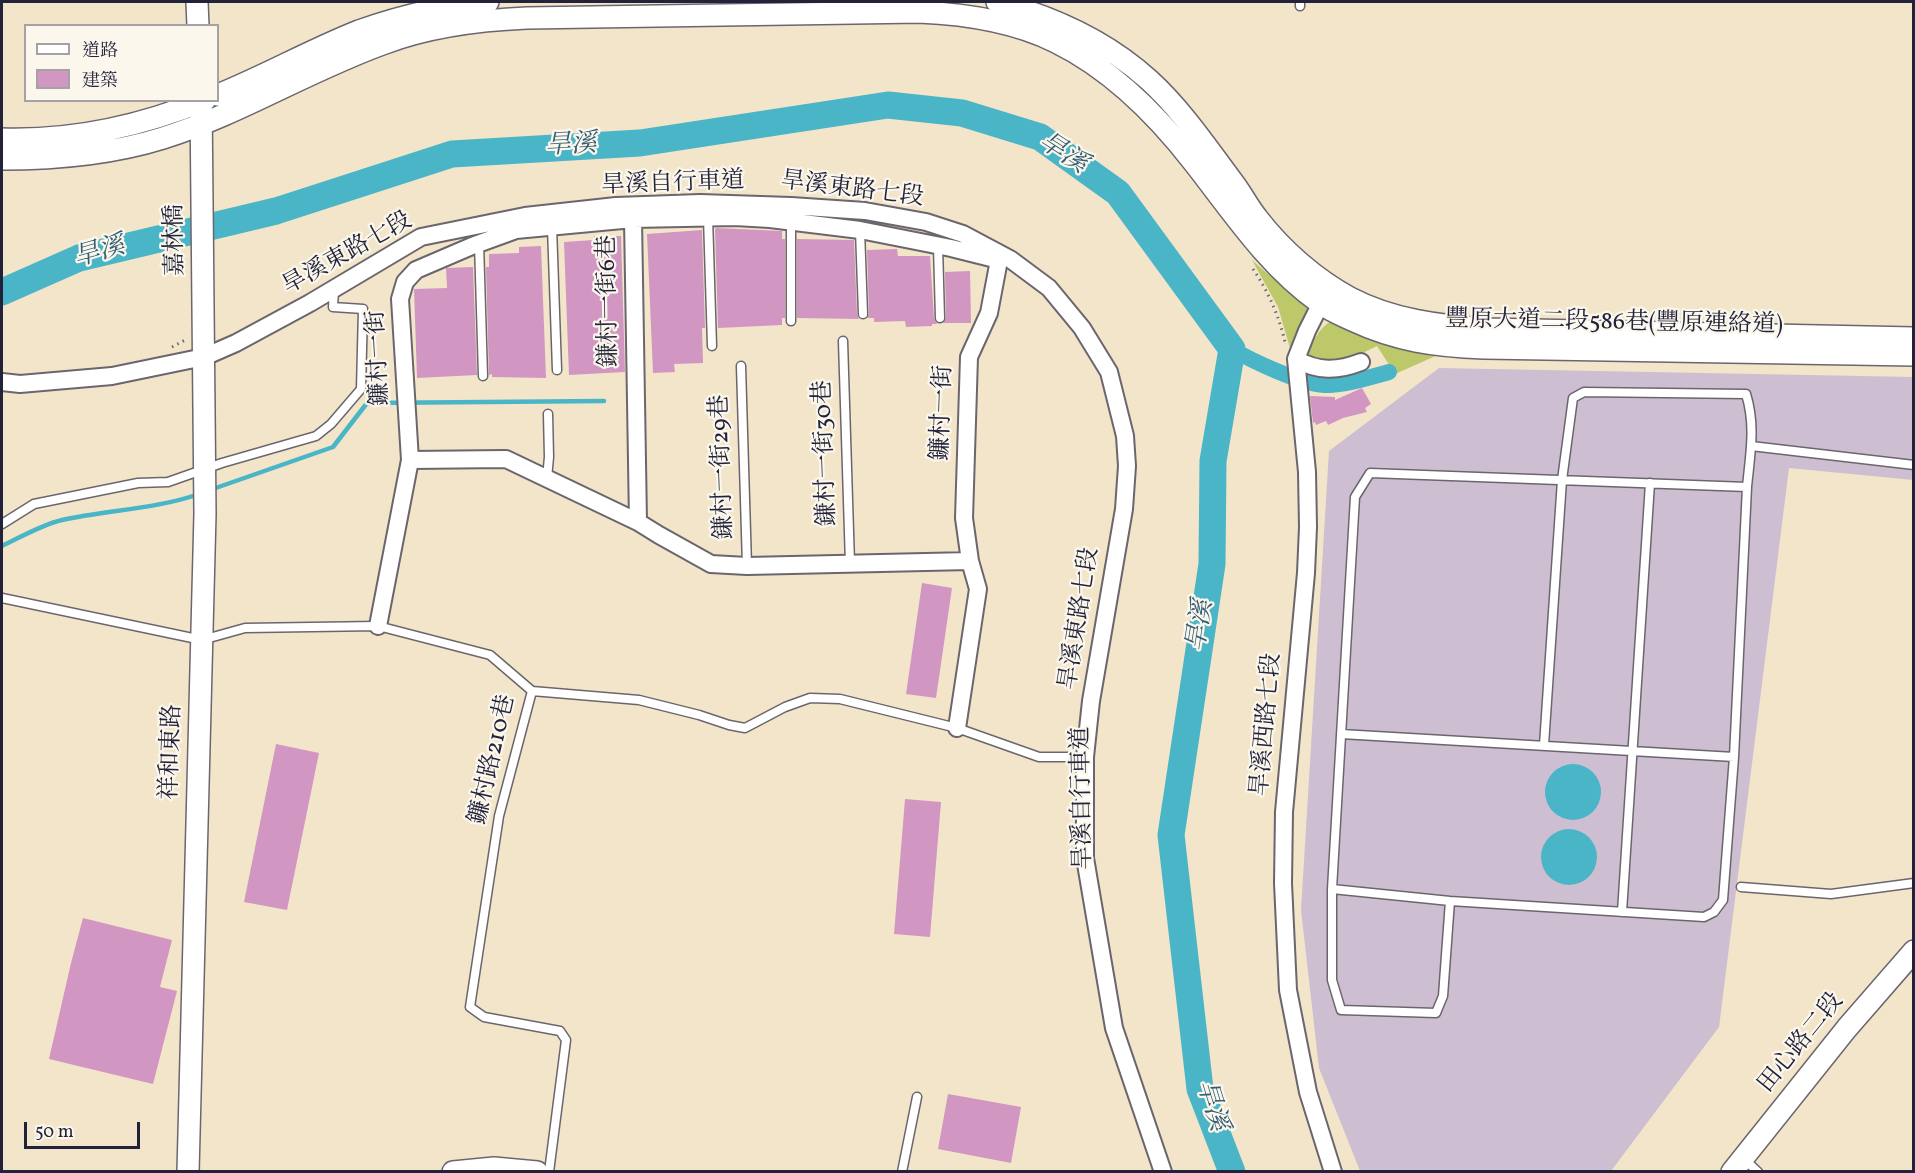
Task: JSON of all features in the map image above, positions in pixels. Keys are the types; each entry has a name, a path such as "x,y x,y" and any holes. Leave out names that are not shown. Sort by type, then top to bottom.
{"street":[{"path":"197,2 198,24"},
{"path":"219,94 346,37 392,20 458,5 488,2"},
{"path":"997,2 1040,14 1082,32 1120,56 1150,80 1186,122 1257,218 1325,295"},
{"path":"2,159 58,157 162,138 244,107 351,56 386,42 433,28 527,18 919,12 971,16 999,22 1054,41 1117,82 1160,123 1180,146 1271,260 1325,295"},
{"path":"2,139 49,138 113,128 155,118 200,102"},
{"path":"202,124 206,102"},
{"name":"嘉林橋","path":"202,124 204,333"},
{"name":"旱溪東路七段","path":"2,382 20,384 112,376 204,357 236,343 334,289 421,237 525,216 616,206 700,203 865,211 926,222 963,234 1010,258 1049,288 1082,328 1109,372 1125,436 1127,466 1124,509 1091,701 1085,757 1085,858 1114,1028 1163,1172"},
{"name":"鐮村一街","path":"378,626 410,460 400,299 405,282 416,270 516,230 633,219 735,217 860,230 999,260 989,313 969,357 964,518 970,561"},
{"name":"鎌村一街6巷","path":"633,219 638,522"},
{"path":"1297,371 1325,295"},
{"name":"豐原大道二段586巷(豐原連絡道)","path":"1325,295 1351,298 1383,312 1453,327 1610,333 1914,338"},
{"name":"豐原大道二段586巷(豐原連絡道)","path":"1325,295 1366,327 1405,340 1457,347 1914,356"},
{"name":"祥和東路","path":"188,1172 206,468 204,333"},
{"path":"1297,371 1306,365 1326,370 1347,368 1361,362"},
{"name":"旱溪西路七段","path":"1297,371 1307,472 1308,527 1284,812 1288,990 1308,1092 1333,1172"},
{"path":"410,460 506,459 638,522 658,536 711,564 747,566 970,561 978,590 957,728"},
{"name":"田心路二段","path":"1744,1167 1847,1028 1914,951"},
{"path":"453,1172 494,1168 537,1172"}],"lane":[{"path":"708,217 712,346"},
{"path":"791,222 791,321"},
{"path":"552,227 557,370"},
{"path":"860,230 863,314"},
{"path":"479,243 483,376"},
{"path":"938,246 940,318"},
{"path":"2,524 34,504 138,483 168,482 206,468 316,436 331,424 361,389 363,309 333,307 334,289"},
{"name":"鎌村一街30巷","path":"843,341 850,564"},
{"name":"鎌村一街29巷","path":"741,366 747,566"},
{"path":"1332,889 1450,901 1704,917 1714,912 1723,900 1734,757 1751,446 1751,412 1746,394 1584,392 1574,398 1562,480 1544,745"},
{"path":"547,479 548,414"},
{"path":"1751,446 1914,465"},
{"path":"1450,901 1443,996 1436,1013 1341,1010 1332,980 1332,889 1355,497 1370,473 1747,487"},
{"path":"1622,912 1650,483"},
{"name":"鐮村路210巷","path":"2,598 202,640 245,627 378,626 490,655 532,691 499,816 470,1006 484,1017 560,1031 566,1040 549,1172"},
{"path":"532,691 639,700 745,728 785,707 810,698 840,699 957,728 1039,757 1085,757"},
{"path":"1341,734 1734,757"},
{"path":"1741,887 1831,894 1914,883"},
{"path":"902,1172 917,1097"}],"path":[{"path":"1251,264 1270,299 1281,327 1287,355 1297,371"},
{"path":"170,348 204,333"}],"shaded area":[{"path":"1439,368 1913,377 1913,480 1789,468 1719,1027 1611,1171 1360,1171 1319,1068 1301,910 1329,451"}],"green space":[{"path":"1252,260 1308,307 1290,348 1278,307"},
{"path":"1331,321 1440,354 1395,374 1377,346 1344,360 1328,361 1307,356 1319,332"}],"water":[{"path":"1573,764 1584,766 1593,772 1599,781 1601,792 1599,803 1593,812 1584,818 1573,820 1562,818 1553,812 1547,803 1545,792 1547,781 1553,772 1562,766"},
{"path":"1569,829 1580,831 1589,837 1595,846 1597,857 1595,868 1589,877 1580,883 1569,885 1558,883 1549,877 1543,868 1541,857 1543,846 1549,837 1558,831"}],"building":[{"path":"715,229 782,231 782,239 785,239 785,318 782,318 782,325 718,328"},
{"path":"702,230 705,328 702,328 703,363 674,364 675,372 653,373 647,234"},
{"path":"594,236 621,236 625,372 569,375 564,242 594,240"},
{"path":"797,239 854,240 859,319 797,318"},
{"path":"541,246 546,378 492,377 492,374 489,375 486,267 489,267 489,254 519,253 519,247"},
{"path":"897,249 898,256 930,256 934,318 937,324 906,327 905,321 874,322 874,318 867,318 869,314 867,250"},
{"path":"473,267 477,375 417,378 414,289 447,288 446,268"},
{"path":"970,271 971,323 943,323 946,318 945,272"},
{"path":"1362,388 1371,404 1365,408 1367,412 1343,418 1328,425 1326,421 1316,425 1315,422 1313,423 1310,396 1335,397 1335,400"},
{"path":"922,583 952,588 936,698 906,694"},
{"path":"276,744 319,753 287,910 244,902"},
{"path":"905,799 941,802 930,937 894,934"},
{"path":"83,918 172,940 160,987 177,991 153,1084 49,1059"},
{"path":"948,1094 1021,1107 1011,1163 938,1149"}],"waterway":[{"name":"旱溪","path":"2,292 79,258 276,211 452,154 640,143 888,105 962,113 1040,137 1118,193 1232,349 1213,461 1212,564 1171,835 1200,1089 1232,1172"},
{"path":"1232,349 1277,371 1314,384 1340,384 1389,372"},
{"path":"210,490 333,447 367,403 604,401"},
{"path":"2,546 54,522 166,503 199,494"}]}
